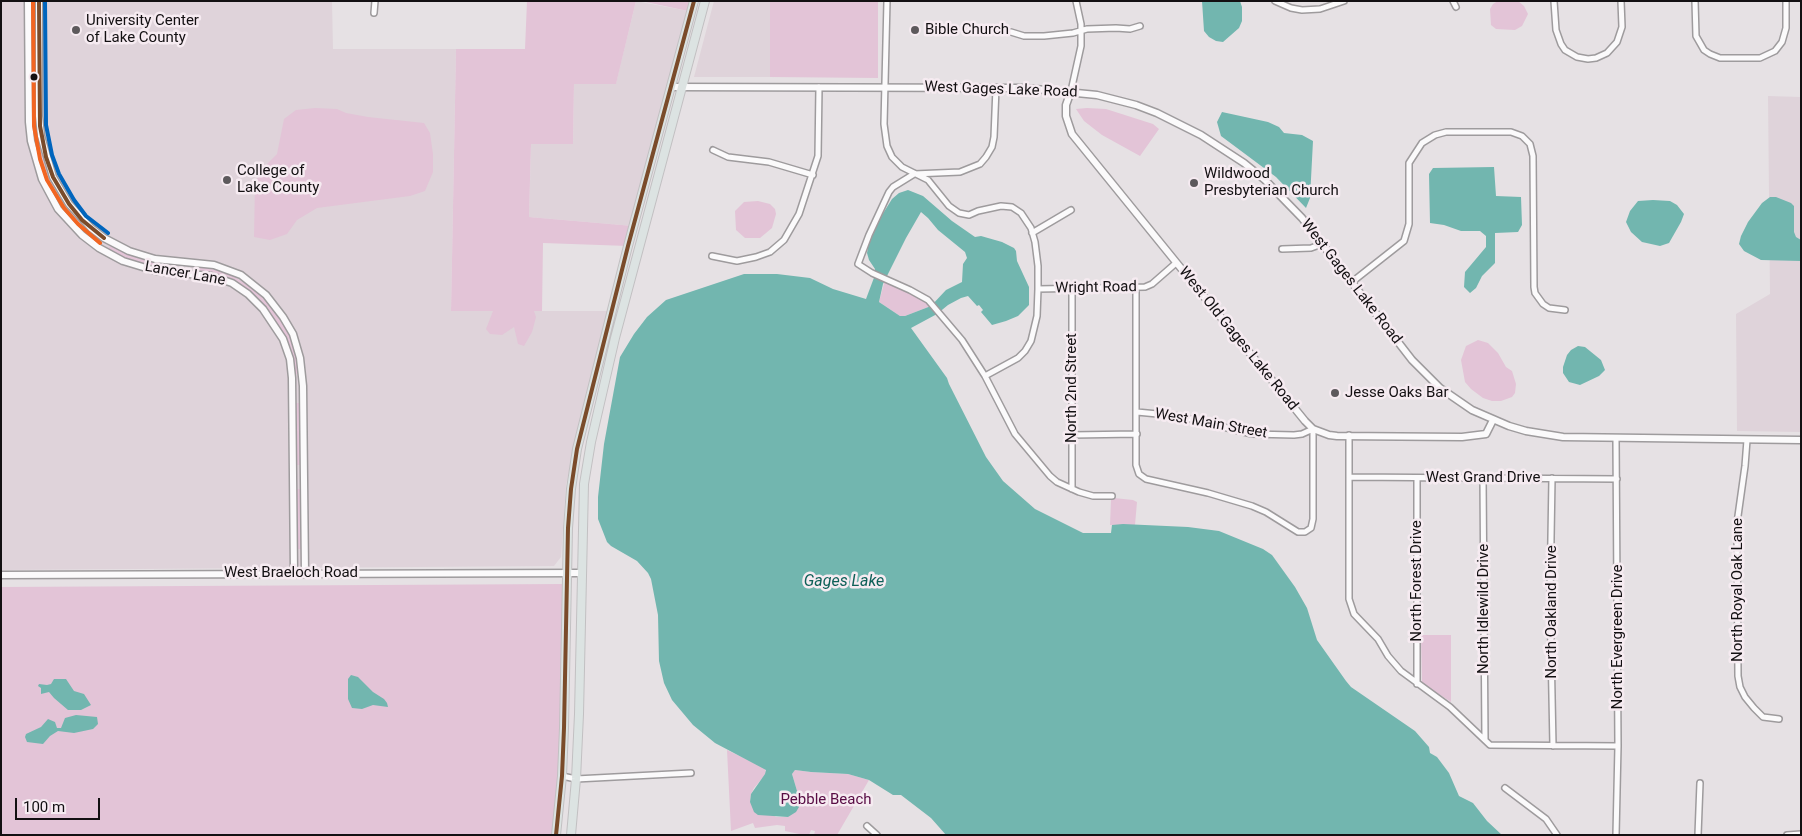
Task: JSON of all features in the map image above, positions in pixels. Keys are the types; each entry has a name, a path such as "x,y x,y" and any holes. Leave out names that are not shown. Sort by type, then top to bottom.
{"main road":[{"path":"556,835 562,776 571,489 577,449 628,246 694,1"},
{"path":"570,835 576,779 579,714 584,484 591,442 615,338 705,1"}],"street":[{"name":"Lancer Lane","path":"28,1 28,122 30,141 42,179 58,209 82,235 99,248 123,261 156,271 211,276 232,283 248,294 263,309 283,339 290,359 292,378 294,573"},
{"name":"Lancer Lane","path":"39,1 39,116 41,136 53,177 69,204 91,228 110,242 129,251 155,259 214,265 241,275 266,295 293,334 299,350 302,367 305,573"},
{"path":"374,13 375,1"},
{"path":"887,1 884,124 887,146 892,157 902,167 928,180 949,206 959,214 969,215 1001,206 1012,208 1020,213 1031,228 1037,254 1038,289 1037,316 1031,341 1018,358 985,376"},
{"path":"1071,91 1081,46 1081,30 1076,1"},
{"path":"1274,1 1302,10 1320,9 1344,1"},
{"path":"1453,1 1456,7"},
{"path":"1554,1 1556,30 1561,44 1566,50 1577,57 1588,59 1607,53 1617,42 1622,27 1621,1"},
{"path":"1695,1 1696,36 1700,45 1710,54 1720,58 1760,58 1775,51 1785,35 1786,1"},
{"path":"1010,32 1024,36 1044,36 1096,28 1130,29 1140,26"},
{"name":"West Gages Lake Road","path":"671,87 996,88 1071,91 1097,95 1136,105 1182,124 1201,135 1244,163 1265,180 1302,218 1412,360 1428,377 1457,400 1493,420 1526,431 1563,437 1801,440"},
{"path":"712,256 737,260 770,252 784,240 799,214 818,156 819,87"},
{"path":"996,88 992,147 980,164 960,172 914,174 893,186 888,192 858,264 874,274 928,300 943,316 962,340 985,376 1006,419 1020,442 1050,476 1058,482 1093,496 1112,496"},
{"name":"West Old Gages Lake Road","path":"1071,91 1066,106 1066,116 1072,134 1304,421 1313,429"},
{"path":"1352,282 1404,241 1409,224 1409,163 1422,143 1435,135 1446,132 1511,132 1522,136 1530,144 1533,156 1535,293 1543,304 1549,308 1565,310"},
{"path":"713,150 728,157 769,162 813,175"},
{"path":"1032,233 1071,210"},
{"path":"1282,249 1311,248 1322,244"},
{"name":"Wright Road","path":"1038,289 1136,288 1152,284 1176,263"},
{"name":"North 2nd Street","path":"1072,288 1072,488"},
{"path":"1136,288 1136,465 1139,474 1146,479 1221,497 1266,512 1298,532 1308,530 1313,519 1313,429 1329,435 1480,436 1486,434 1493,420"},
{"name":"West Main Street","path":"1137,412 1178,416 1252,434 1294,435 1313,429"},
{"path":"1072,435 1137,434"},
{"path":"1349,435 1349,599 1352,610 1378,639 1388,656 1401,671 1450,707 1490,745 1618,746"},
{"name":"North Evergreen Drive","path":"1616,439 1618,746 1616,835"},
{"name":"North Royal Oak Lane","path":"1747,440 1736,523 1738,676 1740,687 1754,708 1763,717 1779,718"},
{"name":"West Grand Drive","path":"1349,477 1617,479"},
{"name":"North Forest Drive","path":"1417,478 1417,684"},
{"name":"North Idlewild Drive","path":"1483,478 1485,739"},
{"name":"North Oakland Drive","path":"1552,478 1550,597 1553,746"},
{"name":"West Braeloch Road","path":"1,575 581,573"},
{"path":"562,776 576,779 691,773"},
{"path":"1698,835 1700,784"},
{"path":"1505,788 1546,819 1556,835"},
{"path":"867,826 877,835"},
{"path":"1787,835 1801,834"}],"shaded area":[{"name":"College of Lake County","path":"1,1 332,1 333,49 456,49 451,311 609,311 566,485 561,557 554,566 1,570"},
{"path":"636,1 688,11 633,226 529,217 531,144 573,144 574,84 616,83"},
{"path":"714,1 770,1 770,77 694,77"},
{"path":"1768,96 1801,97 1801,432 1737,431 1736,314 1770,294"}],"green space":[{"path":"31,1 36,1 36,80 31,80"},
{"path":"527,1 636,1 616,84 574,84 573,144 531,144 529,217 633,226 628,246 543,243 542,311 534,311 536,317 532,332 524,346 518,344 514,327 502,335 490,334 486,329 493,311 451,311 456,49 525,49"},
{"path":"641,1 691,1 688,11"},
{"path":"770,1 878,1 878,78 770,77"},
{"path":"1498,1 1518,1 1524,6 1528,14 1522,26 1515,30 1496,29 1491,25 1490,9"},
{"path":"32,108 36,108 40,146 49,178 55,188 51,190 43,173 34,144"},
{"path":"315,108 337,109 346,113 368,117 424,123 430,133 433,154 433,172 425,191 410,196 317,208 297,220 287,234 270,240 254,237 255,182 265,166 277,154 284,119 296,110"},
{"path":"1076,109 1106,109 1153,124 1159,129 1140,156 1102,135 1084,121"},
{"path":"758,201 770,204 775,209 776,214 772,228 760,238 745,238 736,230 735,211 744,202"},
{"path":"65,206 93,235 91,238 62,208"},
{"path":"110,246 140,259 170,266 170,269 125,258 108,249"},
{"path":"197,267 232,275 260,294 279,317 289,334 296,355 299,374 295,374 291,349 281,329 260,300 236,281 211,272 197,271"},
{"path":"885,280 920,297 931,306 905,316 900,316 879,302"},
{"path":"1478,340 1488,343 1498,353 1506,367 1512,371 1516,384 1515,393 1512,397 1501,401 1492,401 1483,398 1465,382 1461,360 1466,346"},
{"path":"296,403 300,403 301,465 297,465"},
{"path":"297,489 301,489 301,549 297,549"},
{"path":"1114,498 1137,502 1135,525 1110,525 1111,500"},
{"path":"564,584 561,782 555,835 1,835 1,587"},
{"path":"1421,635 1451,635 1451,702 1422,683"},
{"name":"Pebble Beach","path":"727,750 765,768 766,774 754,788 750,802 776,817 788,817 800,801 792,774 795,770 848,774 869,780 837,835 814,835 815,831 811,830 809,835 804,835 785,831 785,826 777,825 755,828 753,823 731,831"}],"water":[{"path":"1202,1 1240,1 1242,21 1239,28 1223,42 1209,37 1204,31"},
{"path":"1222,112 1268,122 1279,127 1284,133 1302,135 1313,141 1310,198 1306,208 1276,177 1221,136 1217,122"},
{"path":"1494,167 1496,196 1521,197 1522,225 1518,232 1495,233 1495,263 1482,276 1476,288 1470,293 1464,287 1465,272 1486,247 1486,236 1480,231 1461,231 1444,225 1430,223 1429,174 1433,168"},
{"name":"Gages Lake","path":"908,190 923,196 952,221 975,237 981,236 1002,242 1014,248 1017,261 1029,287 1029,305 1018,316 1006,321 992,325 981,312 983,310 979,305 977,306 968,296 948,305 937,314 911,328 947,378 986,457 1003,481 1035,509 1083,533 1111,533 1112,525 1123,524 1188,527 1219,531 1263,549 1272,555 1295,587 1307,608 1317,640 1346,681 1351,687 1415,731 1429,747 1430,753 1437,757 1449,773 1459,796 1473,803 1487,821 1502,835 946,835 931,818 901,795 893,795 869,780 848,774 795,770 792,774 800,801 796,812 788,817 758,815 754,812 750,802 751,794 766,770 715,743 693,725 672,700 664,683 659,661 658,615 651,579 637,561 607,542 598,519 598,497 604,444 620,357 647,317 666,300 744,274 777,274 810,278 833,289 866,299 875,275 875,269 867,253 869,242 877,223 892,199 899,193","holes":["921,212 938,230 965,252 967,258 963,264 962,282 946,290 931,306 905,316 900,316 879,302 883,284"]},
{"path":"1770,197 1776,197 1794,206 1794,232 1796,237 1801,240 1801,261 1761,260 1744,251 1739,244 1748,222 1762,203"},
{"path":"1638,201 1670,201 1677,205 1684,214 1669,243 1660,246 1642,242 1631,232 1626,222 1630,211"},
{"path":"1578,346 1585,347 1601,360 1605,370 1599,376 1580,385 1569,382 1563,373 1567,355"},
{"path":"351,675 358,677 373,692 384,699 388,707 373,705 362,709 352,708 348,699 348,679"},
{"path":"54,679 66,679 74,691 84,694 91,705 81,710 68,710 49,692 41,694 39,684 51,684"},
{"path":"76,715 97,717 98,724 93,729 74,733 58,731 43,744 27,742 26,734 41,727 48,719 55,722 57,728 61,728 65,718"}],"transit line":[{"path":"33,1 34,126 40,159 47,180 64,208 78,224 100,243"},
{"path":"39,1 40,126 46,157 53,177 69,204 82,220 104,238"},
{"path":"45,1 46,125 52,155 59,174 74,200 86,216 108,233"},
{"path":"556,835 562,776 564,728 568,528 577,449 628,246 694,1"}],"place":[{"name":"University Center of Lake County","path":"76,30"},
{"name":"Bible Church","path":"915,30"},
{"name":"College of Lake County","path":"227,180"},
{"name":"Wildwood Presbyterian Church","path":"1194,183"},
{"name":"Jesse Oaks Bar","path":"1335,393"}]}
